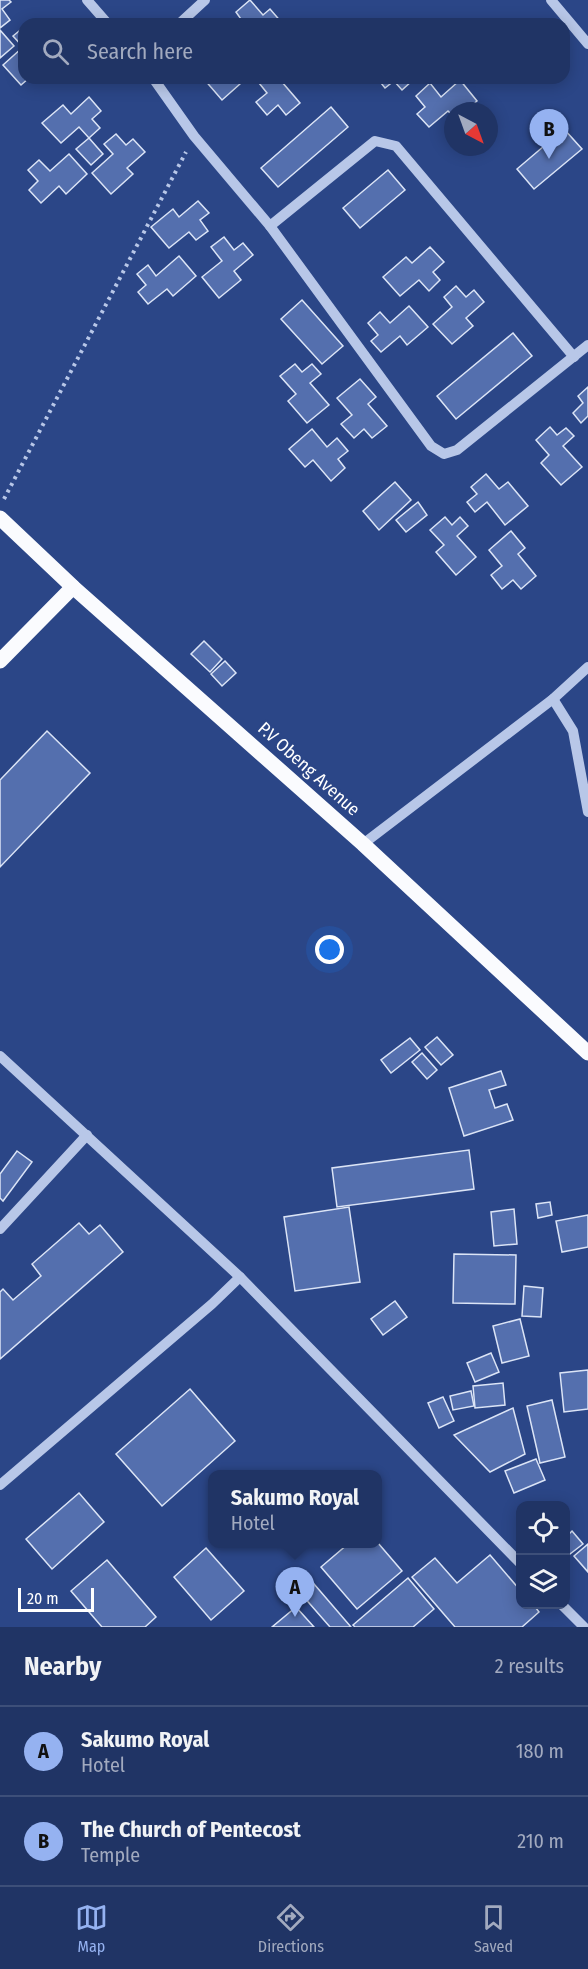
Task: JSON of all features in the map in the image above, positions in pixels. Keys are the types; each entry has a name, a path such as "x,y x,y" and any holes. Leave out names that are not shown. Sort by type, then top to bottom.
{"main road":[{"name":"P.V Obeng Avenue","path":"0,518 73,587 363,844 588,1053"},
{"path":"0,661 73,587"}],"street":[{"path":"87,0 103,18"},
{"path":"186,18 205,0"},
{"path":"550,0 566,18"},
{"path":"570,23 588,44"},
{"path":"157,84 194,136 270,226 431,446 444,454 457,450 588,345"},
{"path":"270,226 375,141 396,146 574,357"},
{"path":"363,844 553,699 588,667"},
{"path":"553,699 573,731 588,812"},
{"path":"0,1056 240,1277 516,1559"},
{"path":"0,1229 87,1135"},
{"path":"0,1485 212,1304 240,1277"},
{"path":"565,1609 584,1627"}],"path":[{"path":"0,507 194,136"}],"building":[{"path":"0,0 11,2 2,9 10,20 0,28"},
{"path":"250,0 263,15 270,9 278,18 240,18 236,12"},
{"path":"0,30 14,46 0,58"},
{"path":"18,32 18,42 13,36"},
{"path":"18,52 18,82 3,65"},
{"path":"208,84 240,84 222,100"},
{"path":"260,84 284,84 300,103 286,115 278,105 267,115 256,102 267,93"},
{"path":"397,84 409,84 402,90"},
{"path":"431,84 441,97 456,84 463,84 477,101 444,102 444,114 429,127 417,114 425,107 416,96"},
{"path":"89,97 101,111 92,119 100,128 89,138 79,127 61,143 42,123 63,105 71,114"},
{"path":"331,107 348,127 278,187 261,168"},
{"path":"564,129 582,149 534,189 517,169"},
{"path":"116,134 126,145 133,139 145,152 127,168 133,174 111,194 92,173 113,154 104,144"},
{"path":"89,138 103,154 91,165 76,149"},
{"path":"69,154 87,174 66,194 59,186 41,203 29,190 38,181 28,170 39,160 50,171"},
{"path":"388,170 405,190 360,228 343,208"},
{"path":"198,201 209,213 200,220 208,231 196,240 189,232 169,248 151,227 173,209 179,217"},
{"path":"224,237 234,250 243,243 253,255 234,271 241,280 219,298 202,277 222,261 211,247"},
{"path":"430,247 444,262 433,272 440,280 429,291 419,280 400,296 383,277 406,257 412,263"},
{"path":"179,256 196,276 173,296 167,289 148,304 138,292 146,285 137,274 148,265 156,276"},
{"path":"456,286 466,297 474,290 484,302 466,318 473,326 452,344 433,324 452,307 444,297"},
{"path":"302,300 343,346 322,364 281,319"},
{"path":"409,306 428,327 407,345 400,336 381,352 371,341 378,335 368,323 380,312 390,323"},
{"path":"513,333 532,356 456,419 437,396"},
{"path":"295,364 302,372 312,364 321,374 310,383 329,405 307,423 288,401 296,394 280,376"},
{"path":"360,379 376,397 368,404 387,426 372,438 364,429 354,438 341,424 352,415 337,398"},
{"path":"588,387 588,416 581,423 573,413 583,403 578,396"},
{"path":"550,427 557,435 566,428 574,436 563,446 582,467 561,485 541,463 549,455 536,440"},
{"path":"312,429 327,447 337,438 348,451 338,459 345,468 331,481 313,460 305,467 289,449"},
{"path":"486,474 499,489 508,482 528,506 505,525 487,502 475,512 467,502 477,494 471,487"},
{"path":"395,482 411,500 379,530 363,511"},
{"path":"418,502 427,515 406,532 396,520"},
{"path":"445,517 452,525 460,517 468,526 457,536 476,557 456,575 436,552 444,545 430,530"},
{"path":"511,531 525,548 518,554 536,576 521,589 513,580 502,589 491,575 502,566 489,550"},
{"path":"204,641 222,659 210,672 191,654"},
{"path":"225,661 236,673 222,686 211,674"},
{"path":"47,731 90,773 0,867 0,780"},
{"path":"437,1037 453,1055 441,1065 425,1047"},
{"path":"410,1038 420,1050 391,1073 381,1060"},
{"path":"422,1053 437,1070 427,1079 412,1062"},
{"path":"501,1071 506,1085 489,1090 495,1108 507,1104 513,1120 464,1136 449,1088"},
{"path":"469,1150 474,1189 337,1207 332,1168"},
{"path":"17,1151 32,1162 3,1201 0,1198 0,1174"},
{"path":"550,1202 552,1215 538,1218 536,1204"},
{"path":"349,1207 360,1282 295,1291 284,1217"},
{"path":"514,1209 517,1244 494,1246 491,1212"},
{"path":"588,1215 588,1247 562,1252 556,1221"},
{"path":"79,1223 89,1234 100,1225 123,1252 0,1359 0,1292 3,1289 13,1300 41,1276 32,1264"},
{"path":"454,1254 516,1255 515,1304 453,1303"},
{"path":"524,1286 543,1288 541,1317 522,1316"},
{"path":"395,1301 407,1317 383,1335 371,1319"},
{"path":"520,1319 529,1356 502,1363 493,1326"},
{"path":"491,1353 499,1372 475,1382 467,1363"},
{"path":"588,1370 588,1409 564,1412 560,1373"},
{"path":"503,1383 505,1405 475,1408 473,1386"},
{"path":"190,1389 235,1441 162,1506 116,1454"},
{"path":"471,1391 474,1406 453,1410 450,1396"},
{"path":"443,1397 454,1421 439,1428 428,1403"},
{"path":"552,1400 565,1457 540,1463 527,1406"},
{"path":"513,1408 525,1454 490,1472 454,1435"},
{"path":"536,1459 545,1480 514,1493 505,1471"},
{"path":"79,1493 104,1522 52,1569 26,1539"},
{"path":"572,1531 583,1544 570,1554 570,1533"},
{"path":"588,1544 588,1572 574,1556"},
{"path":"206,1548 244,1591 211,1620 174,1577"},
{"path":"343,1548 382,1548 402,1571 357,1609 321,1567"},
{"path":"490,1555 516,1585 516,1609 537,1609 539,1612 522,1627 455,1627 412,1577 435,1558 457,1583"},
{"path":"107,1560 156,1617 145,1627 102,1627 71,1591"},
{"path":"308,1577 351,1627 330,1627 296,1588"},
{"path":"408,1578 434,1609 413,1627 355,1627 353,1625"},
{"path":"296,1607 314,1627 272,1627"}],"place":[{"name":"The Church of Pentecost","path":"549,159"},
{"name":"Sakumo Royal","path":"295,1617"}]}
